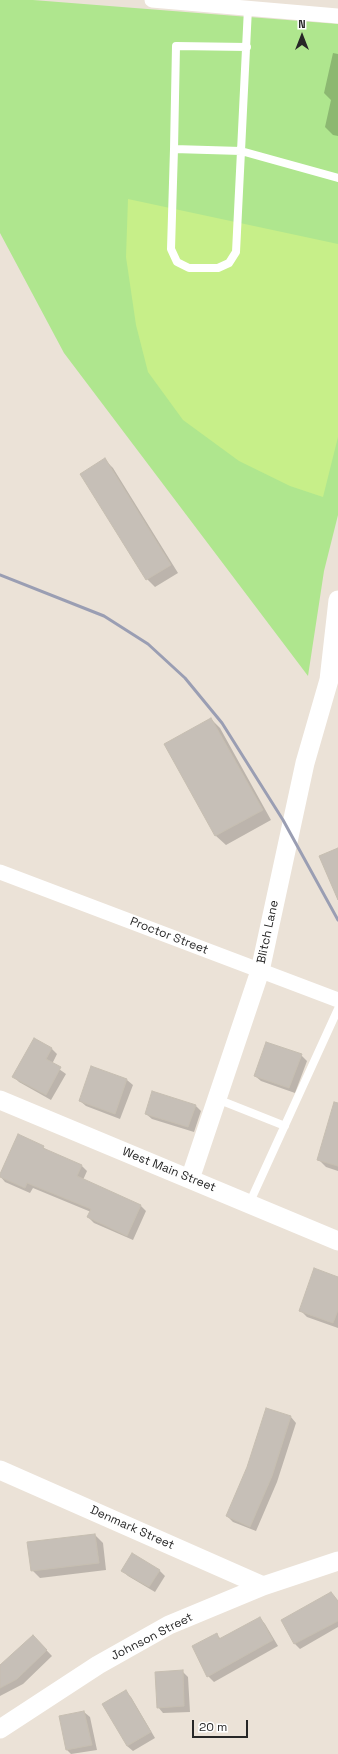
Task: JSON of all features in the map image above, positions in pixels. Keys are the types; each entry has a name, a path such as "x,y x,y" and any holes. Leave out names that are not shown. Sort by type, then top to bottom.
{"street":[{"path":"152,0 338,16"},
{"name":"Blitch Lane","path":"190,1179 260,971 305,763 335,685 338,600"},
{"name":"Proctor Street","path":"0,872 338,1000"},
{"name":"West Main Street","path":"0,1100 338,1241"},
{"name":"Denmark Street","path":"0,1470 263,1586"},
{"name":"Johnson Street","path":"0,1728 98,1665 169,1625 263,1586 338,1561"}],"lane":[{"path":"247,48 176,46 172,249 177,262 189,268 218,268 229,262 236,252 247,48 248,8"},
{"path":"174,149 241,151 338,178"},
{"path":"249,1204 338,1009"},
{"path":"217,1099 285,1126"}],"green space":[{"path":"0,0 33,0 338,24 338,515 324,571 308,676 64,353 0,233"},
{"path":"128,199 338,244 338,437 323,497 290,486 239,461 183,420 148,372 136,325 126,257"}],"building":[{"path":"105,458 171,565 146,580 80,474"},
{"path":"211,718 263,810 215,836 164,744"},
{"path":"338,848 338,900 319,856"},
{"path":"34,1038 52,1048 46,1059 61,1067 46,1095 12,1077"},
{"path":"266,1042 302,1054 289,1088 254,1076"},
{"path":"91,1066 127,1079 115,1114 79,1101"},
{"path":"152,1091 196,1105 188,1127 145,1114"},
{"path":"334,1102 338,1103 338,1166 317,1160"},
{"path":"18,1134 44,1146 43,1148 82,1165 77,1176 141,1205 127,1236 87,1217 91,1209 27,1183 25,1188 0,1177"},
{"path":"314,1268 338,1277 338,1310 333,1323 299,1311"},
{"path":"266,1408 291,1416 272,1476 250,1527 226,1516 247,1467"},
{"path":"95,1534 99,1563 31,1571 27,1542"},
{"path":"132,1553 160,1570 149,1587 121,1571"},
{"path":"331,1592 338,1601 338,1621 294,1644 281,1620"},
{"path":"260,1617 273,1640 207,1677 192,1646 217,1633 219,1639"},
{"path":"33,1635 47,1650 17,1679 0,1688 0,1665"},
{"path":"183,1670 184,1706 157,1708 155,1672"},
{"path":"126,1690 151,1732 127,1746 102,1704"},
{"path":"84,1711 92,1745 66,1750 59,1716"}],"railway":[{"path":"0,575 104,616 148,644 185,678 222,723 283,820 338,920"}]}
